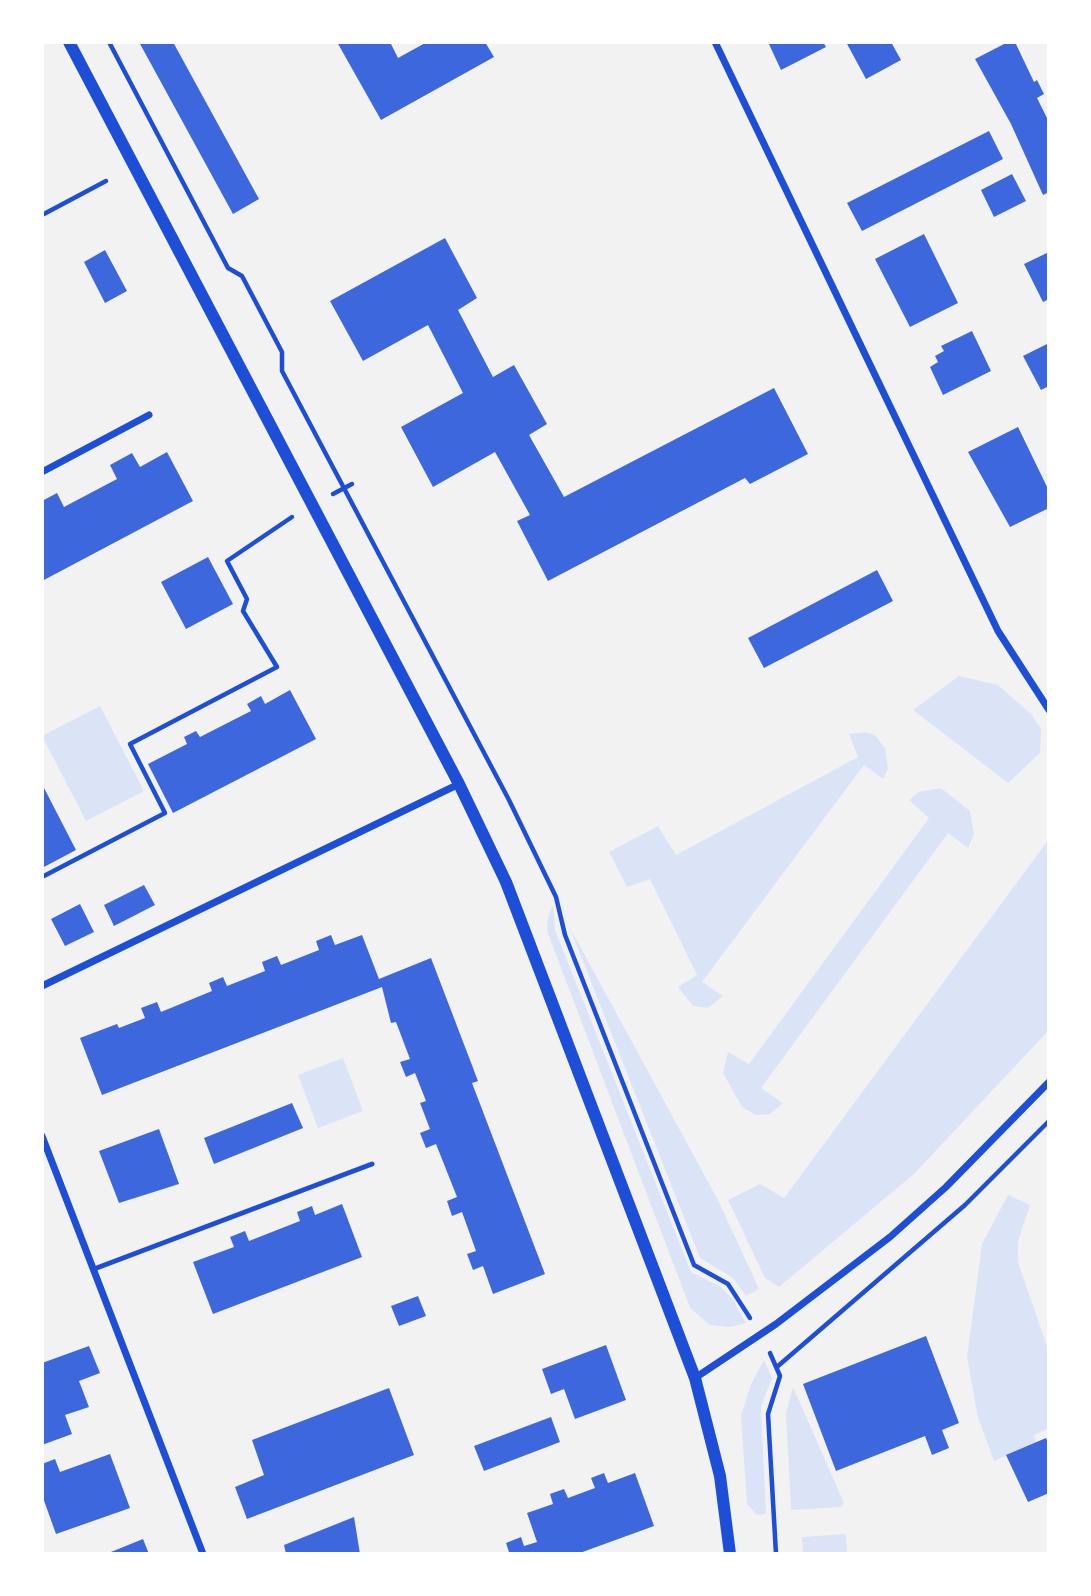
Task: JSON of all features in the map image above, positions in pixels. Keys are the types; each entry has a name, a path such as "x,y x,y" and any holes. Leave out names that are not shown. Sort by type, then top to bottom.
{"street":[{"path":"69,42 459,785 521,920 695,1378 720,1476 730,1554"},
{"path":"715,42 998,631 1049,710"},
{"path":"42,471 149,415"},
{"path":"42,986 459,785"},
{"path":"695,1378 776,1324 890,1237 946,1186 1049,1082"},
{"path":"42,1136 203,1554"}],"lane":[{"path":"94,1269 372,1164"}],"path":[{"path":"109,42 228,268 242,276 282,352 282,371"},
{"path":"42,215 106,181"},
{"path":"42,877 165,813 130,744 276,667 243,611 247,599 227,561 312,504 352,484"},
{"path":"776,1554 768,1414 780,1376 778,1366 815,1336"}],"shaded area":[{"path":"959,676 998,685 1032,715 1041,729 1040,753 1008,783 913,710"},
{"path":"100,706 144,791 86,821 42,736"},
{"path":"866,732 875,735 885,748 888,769 883,779 864,765 702,982 723,996 708,1008 693,1006 678,987 697,975 650,879 627,887 609,852 658,826 676,855 858,757 849,734"},
{"path":"941,788 970,811 974,834 968,848 948,833 761,1088 783,1103 770,1114 756,1115 742,1107 723,1073 728,1052 749,1064 929,818 909,800 919,792"},
{"path":"1049,839 1049,1030 914,1174 779,1287 765,1278 728,1200 760,1184 784,1198"},
{"path":"553,905 555,930 691,1272 721,1287 733,1300 746,1323 730,1327 710,1325 690,1308 547,931 548,917"},
{"path":"569,926 719,1202 759,1289 746,1296 733,1278 700,1258"},
{"path":"343,1058 363,1111 318,1128 298,1075"},
{"path":"1008,1195 1030,1205 1018,1241 1018,1262 1049,1352 1049,1428 1034,1435 1036,1442 994,1461 978,1418 967,1357 982,1244"},
{"path":"764,1360 772,1378 761,1406 766,1514 757,1515 747,1504 741,1416 751,1384"},
{"path":"793,1387 844,1503 841,1507 791,1510 786,1413"},
{"path":"846,1534 847,1552 803,1554 802,1537"}],"building":[{"path":"139,42 173,42 259,199 233,214"},
{"path":"337,42 390,42 398,58 427,42 485,42 494,57 381,120"},
{"path":"768,42 823,42 826,47 781,70"},
{"path":"846,42 891,42 901,60 866,79"},
{"path":"1008,42 1015,42 1034,82 1037,80 1044,94 1037,98 1049,122 1049,192 1043,195 1011,124 975,59"},
{"path":"989,131 1003,159 862,231 847,203"},
{"path":"1012,174 1026,201 994,217 981,190"},
{"path":"924,234 958,303 910,327 875,259"},
{"path":"445,238 477,298 458,310 493,377 514,365 547,424 529,435 564,497 774,388 808,454 750,484 745,478 548,581 517,521 530,515 495,452 433,487 401,427 463,393 428,325 363,361 330,301"},
{"path":"105,250 127,291 105,303 84,262"},
{"path":"1049,252 1049,299 1043,302 1024,264"},
{"path":"972,331 991,371 943,395 930,367 938,362 935,356 944,351 941,346"},
{"path":"1049,343 1049,386 1041,390 1023,356"},
{"path":"1018,427 1049,491 1049,508 1010,527 968,452"},
{"path":"167,452 193,501 42,581 42,501 57,493 64,507 117,479 110,465 132,453 140,467"},
{"path":"208,557 233,604 186,629 161,582"},
{"path":"877,570 893,601 764,668 748,638"},
{"path":"290,690 316,739 173,813 148,764 187,744 184,737 196,731 200,737 251,711 247,704 261,696 265,704"},
{"path":"42,784 76,850 42,868"},
{"path":"144,885 155,905 114,926 104,905"},
{"path":"80,904 94,932 65,946 51,919"},
{"path":"331,935 335,945 362,935 379,979 431,958 478,1081 472,1083 545,1274 493,1294 483,1266 473,1270 467,1254 476,1251 462,1212 452,1216 447,1201 457,1197 436,1144 426,1148 420,1133 430,1129 420,1103 426,1101 415,1073 406,1077 400,1062 410,1059 396,1022 391,1023 382,987 102,1095 80,1038 117,1024 119,1028 145,1018 141,1008 157,1002 161,1012 212,991 209,983 223,977 227,986 265,971 262,962 277,956 281,965 319,950 316,941"},
{"path":"292,1103 303,1128 214,1164 204,1138"},
{"path":"159,1129 179,1184 119,1203 99,1151"},
{"path":"342,1204 362,1257 213,1314 193,1262 234,1247 230,1237 245,1231 249,1241 300,1221 297,1212 312,1206 315,1215"},
{"path":"418,1296 426,1316 399,1326 391,1306"},
{"path":"926,1336 959,1423 942,1430 949,1448 932,1455 925,1436 836,1471 803,1384"},
{"path":"606,1345 626,1400 575,1419 564,1389 551,1394 542,1369"},
{"path":"89,1346 100,1373 79,1381 89,1407 65,1415 72,1434 42,1445 42,1363"},
{"path":"389,1388 414,1455 247,1519 235,1487 264,1475 252,1440"},
{"path":"551,1417 560,1442 484,1471 474,1446"},
{"path":"1046,1438 1049,1445 1049,1493 1028,1502 1006,1455"},
{"path":"110,1454 130,1508 56,1534 42,1495 42,1464 55,1459 60,1472"},
{"path":"604,1473 608,1483 635,1473 654,1526 577,1554 504,1554 509,1552 506,1543 521,1537 524,1546 537,1542 527,1513 553,1504 550,1494 564,1489 568,1498 595,1488 591,1478"},
{"path":"354,1517 360,1554 286,1554 284,1545"},
{"path":"143,1539 149,1554 106,1554"}]}
